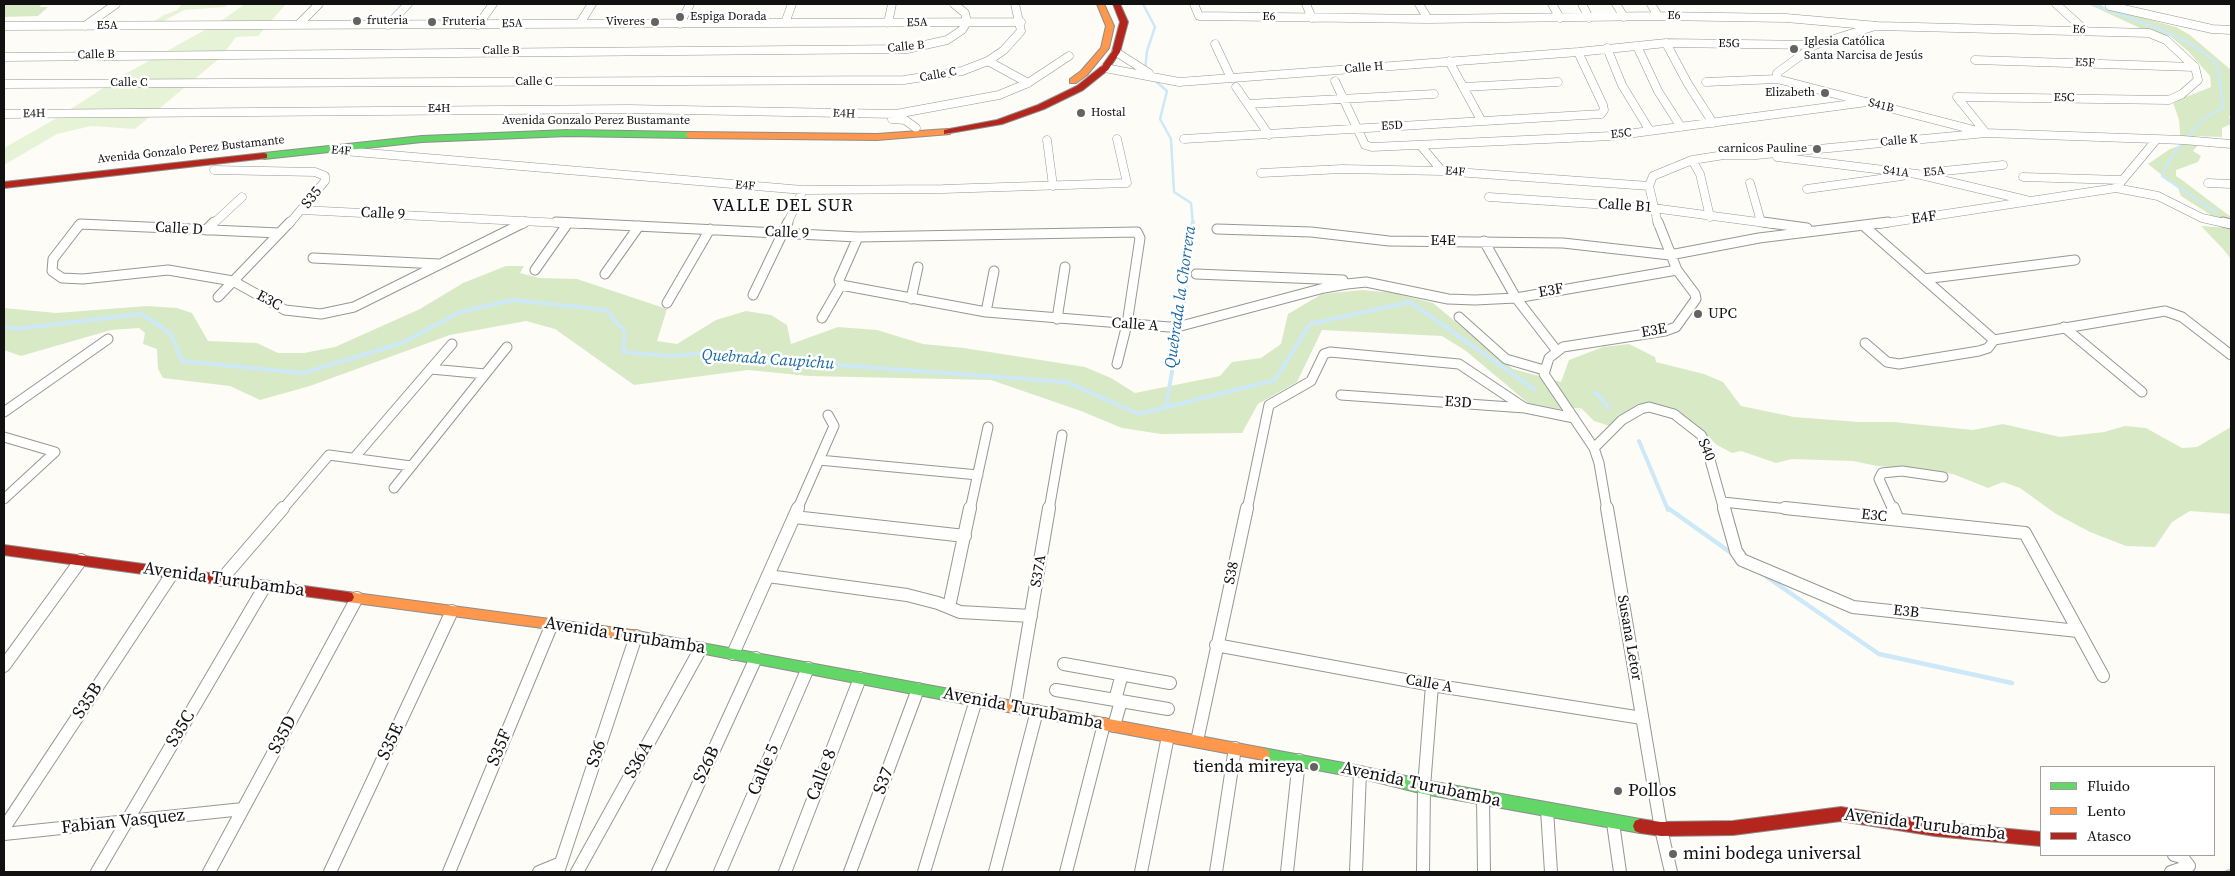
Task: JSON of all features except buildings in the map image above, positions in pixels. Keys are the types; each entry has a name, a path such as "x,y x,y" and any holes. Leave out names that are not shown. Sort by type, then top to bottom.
{"main road":[{"name":"Avenida Gonzalo Perez Bustamante","path":"4,176 64,172 323,140 495,128 916,128 959,124 999,115 1040,101 1080,76 1105,48 1109,37 1110,26 1101,4"},
{"name":"Avenida Gonzalo Perez Bustamante","path":"4,185 387,141 505,134 568,133 877,137 948,132 999,122 1041,107 1080,88 1105,68 1116,52 1124,22 1117,4"},
{"name":"Avenida Turubamba","path":"4,550 636,636 1299,760 1424,787 1614,823 1661,829 1734,828 1841,814 1935,829 2040,839"}],"street":[{"path":"85,26 116,4"},
{"path":"298,25 319,4"},
{"path":"388,25 408,4"},
{"path":"478,25 493,4"},
{"path":"580,23 592,4"},
{"path":"680,24 690,4"},
{"path":"785,23 792,4"},
{"path":"888,23 892,4"},
{"path":"954,4 965,13 966,22"},
{"path":"1016,4 1020,22"},
{"name":"E6","path":"1194,4 1199,16 1428,19 1658,16 1786,18 1878,26 2149,33 2166,40 2194,67"},
{"path":"1306,4 1312,18"},
{"path":"1419,4 1428,19"},
{"path":"1552,4 1560,18"},
{"path":"1582,4 1589,18"},
{"path":"1616,4 1624,17"},
{"path":"1651,4 1658,16"},
{"path":"2056,4 2086,30"},
{"path":"2110,6 2212,29 2231,30"},
{"name":"Calle B","path":"4,57 272,52 900,49 928,46 947,40 962,30 966,22"},
{"name":"E5A","path":"4,26 1020,22"},
{"name":"Calle C","path":"4,84 904,80 962,71 988,61 1016,40 1021,31 1020,22"},
{"name":"E5G","path":"1578,52 1666,43 1815,45 1878,26"},
{"path":"1666,43 1688,84 1714,123"},
{"path":"1215,44 1231,78"},
{"path":"1706,82 1777,79 1777,73 1815,45"},
{"path":"1637,46 1658,92 1681,127"},
{"path":"1607,48 1622,85 1650,131"},
{"name":"Calle H","path":"1116,52 1152,75"},
{"name":"Calle H","path":"1105,68 1152,75 1174,82 1578,52"},
{"name":"E5D","path":"1184,140 1600,114 1604,110 1604,105 1578,52"},
{"name":"E4H","path":"4,114 628,108 874,115 912,112 999,95 1028,83 1069,56"},
{"name":"E5F","path":"1975,60 2194,67"},
{"path":"988,61 1028,83"},
{"path":"1449,61 1481,120"},
{"name":"E5C","path":"1986,133 1957,99 1959,96 2169,100 2182,94 2198,80 2194,67"},
{"name":"S41B","path":"1777,79 1986,133"},
{"path":"1335,81 1357,128"},
{"path":"1464,88 1558,82"},
{"path":"1236,87 1269,135"},
{"path":"1248,104 1434,94"},
{"name":"E5C","path":"1357,128 1365,145 1372,147 1556,140 1650,131 1867,102"},
{"name":"E4H","path":"874,115 881,119 905,120 916,128"},
{"name":"Calle K","path":"1649,186 1653,176 1692,160 1724,155 1756,155 1986,133 2183,140 2231,144"},
{"name":"E4F","path":"318,149 803,190 1127,183 1117,139"},
{"path":"1047,140 1053,186"},
{"path":"2119,184 2156,140"},
{"path":"1421,146 1442,171"},
{"name":"S41A","path":"1756,155 1917,174 2033,202"},
{"path":"1692,160 1700,174 1710,216"},
{"name":"E5A","path":"1807,189 1917,174 2003,165"},
{"name":"E4F","path":"1261,173 1342,169 1442,171 1649,186"},
{"name":"S35","path":"214,170 315,172 325,176 324,181 302,210 218,297"},
{"path":"2023,177 2119,184 2158,196 2202,218 2231,224"},
{"path":"2208,183 2231,184"},
{"path":"1750,184 1761,222"},
{"name":"E4F","path":"1670,255 1705,247 1820,230 1864,226 2033,202 2119,184"},
{"path":"1649,186 1653,208 1670,255"},
{"path":"752,295 803,190"},
{"path":"206,230 242,197"},
{"name":"Calle B1","path":"1489,197 1653,208 1820,230"},
{"name":"Calle 9","path":"302,210 858,237 948,237 1133,231 1137,232 1140,238 1127,324 1117,364"},
{"name":"E3C","path":"80,224 53,259 52,271 62,278 83,279 168,270 233,281 284,310 321,314 354,307 527,221"},
{"path":"535,270 568,223"},
{"name":"Calle D","path":"80,224 279,233"},
{"path":"605,274 639,226"},
{"path":"1864,226 1994,340"},
{"path":"668,304 710,229"},
{"name":"E4E","path":"1217,229 1311,232 1390,241 1563,243 1670,255"},
{"path":"822,318 841,285 839,280 858,237"},
{"path":"1459,317 1506,359 1545,374 1553,354 1516,298 1484,241"},
{"name":"E3E","path":"1553,354 1571,344 1665,331 1676,327 1696,299 1695,294 1677,270 1670,255"},
{"path":"313,258 440,264"},
{"path":"1924,279 2075,260"},
{"path":"1057,319 1065,267"},
{"path":"911,299 918,268"},
{"name":"E3F","path":"1425,295 1475,300 1516,298 1677,270"},
{"path":"986,312 994,271"},
{"path":"1196,274 1366,282"},
{"name":"Calle A","path":"841,285 986,312 1057,319 1180,326 1324,288 1366,282 1425,295"},
{"path":"1865,343 1887,362 1899,364 1979,352 1988,348 1994,340 2160,311 2170,311 2182,317 2231,355"},
{"path":"2064,327 2142,392"},
{"path":"4,412 108,339"},
{"path":"354,458 452,344"},
{"path":"394,488 506,347"},
{"name":"S38","path":"1196,741 1269,405 1311,381 1326,353 1459,364 1525,408"},
{"path":"431,369 485,374"},
{"name":"Susana Letor","path":"1545,374 1594,448 1600,463 1661,829 1671,872"},
{"name":"E3D","path":"1341,395 1525,408 1571,414"},
{"name":"S40","path":"1594,448 1622,420 1641,409 1649,407 1674,414 1701,435 1705,442 1736,551 1742,560"},
{"path":"733,654 834,426 828,415"},
{"path":"949,608 988,427"},
{"name":"S37A","path":"1015,707 1062,435"},
{"path":"4,437 55,452 4,499"},
{"path":"221,580 329,455 411,466"},
{"path":"819,460 978,475"},
{"path":"1897,518 1879,479 1882,473 1902,471 1943,476"},
{"name":"E3C","path":"1723,502 1897,518 2025,534 2078,631"},
{"path":"794,517 965,536"},
{"path":"4,666 81,560"},
{"name":"E3B","path":"1742,560 1752,566 1853,607 2078,631"},
{"name":"S35B","path":"4,828 172,574"},
{"path":"768,576 907,595 960,612 1031,616"},
{"name":"S35C","path":"96,872 265,586"},
{"name":"S35D","path":"209,872 357,598"},
{"name":"S35E","path":"330,872 452,611"},
{"name":"S35F","path":"449,872 552,624"},
{"path":"2078,631 2103,676"},
{"name":"S36","path":"559,868 636,636"},
{"name":"Calle A","path":"1216,645 1432,685 1642,718"},
{"name":"S36A","path":"576,872 701,648"},
{"name":"S26B","path":"658,872 756,658"},
{"path":"1064,664 1170,683"},
{"name":"Calle 5","path":"720,872 808,668"},
{"path":"1066,872 1118,700 1122,674"},
{"name":"Calle 8","path":"784,872 860,678"},
{"path":"1423,872 1424,787 1432,685"},
{"name":"S37","path":"850,872 918,689"},
{"path":"1056,690 1168,709"},
{"path":"924,872 976,700"},
{"path":"995,872 1038,711"},
{"path":"1141,872 1168,736"},
{"path":"1216,872 1235,748"},
{"path":"1287,872 1299,760"},
{"path":"1356,872 1360,772"},
{"path":"1483,798 1484,872"},
{"name":"Fabian Vasquez","path":"4,834 243,809"},
{"path":"1547,810 1551,872"},
{"path":"1614,823 1620,872"},
{"path":"2171,872 2185,869 2189,866 2187,862 2176,856"},
{"path":"539,872 559,868"}],"green space":[{"path":"4,4 43,4 39,7 48,7 38,16 4,17"},
{"path":"182,4 228,4 225,7 184,10 158,24 148,25 164,15 177,10"},
{"path":"245,4 286,4 258,36 236,37 221,57 135,129 91,126 57,134 4,165 4,148 55,119 127,73 221,21"},
{"path":"2088,4 2101,4 2103,7 2176,27 2190,35 2231,70 2231,115 2229,116 2231,124 2222,128 2222,137 2195,136 2197,146 2193,151 2201,156 2198,162 2176,170 2176,176 2231,217 2224,220 2214,217 2181,196 2178,188 2148,164 2170,149 2181,145 2179,120 2173,102 2211,87 2210,76 2188,51 2170,36 2142,29"},
{"path":"2201,226 2231,228 2231,259 2224,250"},
{"path":"506,266 524,266 520,273 539,278 577,279 667,309 657,341 677,344 716,320 746,311 771,315 787,325 791,344 838,327 877,330 923,344 964,348 1085,367 1111,378 1135,393 1220,376 1232,362 1261,358 1281,344 1288,314 1322,294 1362,290 1394,293 1433,303 1513,369 1561,382 1569,360 1603,347 1629,344 1655,357 1656,362 1704,374 1723,382 1741,406 1794,417 1859,422 1893,422 1973,430 2003,424 2060,437 2104,432 2125,426 2146,428 2182,448 2197,447 2231,427 2231,514 2190,511 2172,522 2155,547 2126,546 2090,532 2056,514 2020,488 2003,482 1988,488 1953,474 1877,466 1853,461 1792,459 1776,463 1741,451 1732,453 1717,445 1705,434 1652,403 1610,426 1594,421 1581,408 1559,409 1528,403 1466,351 1442,336 1322,330 1297,382 1258,404 1242,433 1161,434 1122,428 1081,411 991,380 809,376 748,370 634,385 555,329 526,321 450,335 310,386 260,400 230,386 163,378 158,369 157,349 143,344 145,333 139,328 111,330 21,356 4,350 4,308 56,313 147,306 177,308 192,313 208,341 257,343 278,353 304,353 335,347 420,309 463,283"}],"waterway":[{"name":"Quebrada la Chorrera","path":"1143,4 1155,27 1147,51 1145,70"},
{"path":"2093,4 2159,29 2191,44 2213,60 2218,68 2223,108 2203,119 2174,153 2162,176 2217,213"},
{"name":"Quebrada la Chorrera","path":"1152,78 1167,91 1160,119 1171,139 1174,192 1191,203 1193,223"},
{"name":"Quebrada la Chorrera","path":"1166,407 1185,294 1188,249 1193,223"},
{"name":"Quebrada Caupichu","path":"4,326 15,329 142,314 171,334 182,361 303,373 402,343 460,312 513,300 606,310 625,332 623,352 668,356 717,352 758,359 1066,382 1139,414 1275,380 1310,324 1410,302 1534,389"},
{"path":"1595,392 1609,408"},
{"path":"1639,441 1668,510"},
{"path":"1668,508 1734,555"},
{"path":"1761,573 1879,654 2012,683"}],"railway":[{"path":"2227,872 2231,871"}],"traffic: fast":[{"path":"264,156 422,139 568,133 689,135"},
{"path":"632,635 960,697"},
{"path":"1263,754 1360,772 1424,787 1640,826"}],"traffic: slow":[{"path":"1073,81 1084,73 1105,48 1110,26 1101,4"},
{"path":"689,135 877,137 947,132"},
{"path":"348,597 632,635"},
{"path":"960,697 1263,754"}],"traffic: jam":[{"path":"947,132 999,122 1041,107 1080,88 1105,68 1116,52 1124,22 1117,4"},
{"path":"4,185 264,156"},
{"path":"4,550 348,597"},
{"path":"1640,826 1661,829 1733,828 1841,814 1935,829 2040,839"}],"place":[{"name":"Espiga Dorada","path":"680,17"},
{"name":"fruteria","path":"357,21"},
{"name":"Fruteria","path":"432,22"},
{"name":"Viveres","path":"655,22"},
{"name":"Iglesia Católica Santa Narcisa de Jesús","path":"1794,49"},
{"name":"Elizabeth","path":"1825,93"},
{"name":"Hostal","path":"1081,113"},
{"name":"carnicos Pauline","path":"1817,149"},
{"name":"UPC","path":"1698,314"},
{"name":"tienda mireya","path":"1314,767"},
{"name":"Pollos","path":"1618,791"},
{"name":"mini bodega universal","path":"1673,854"}],"district":[{"name":"VALLE DEL SUR","path":"783,206"}]}
